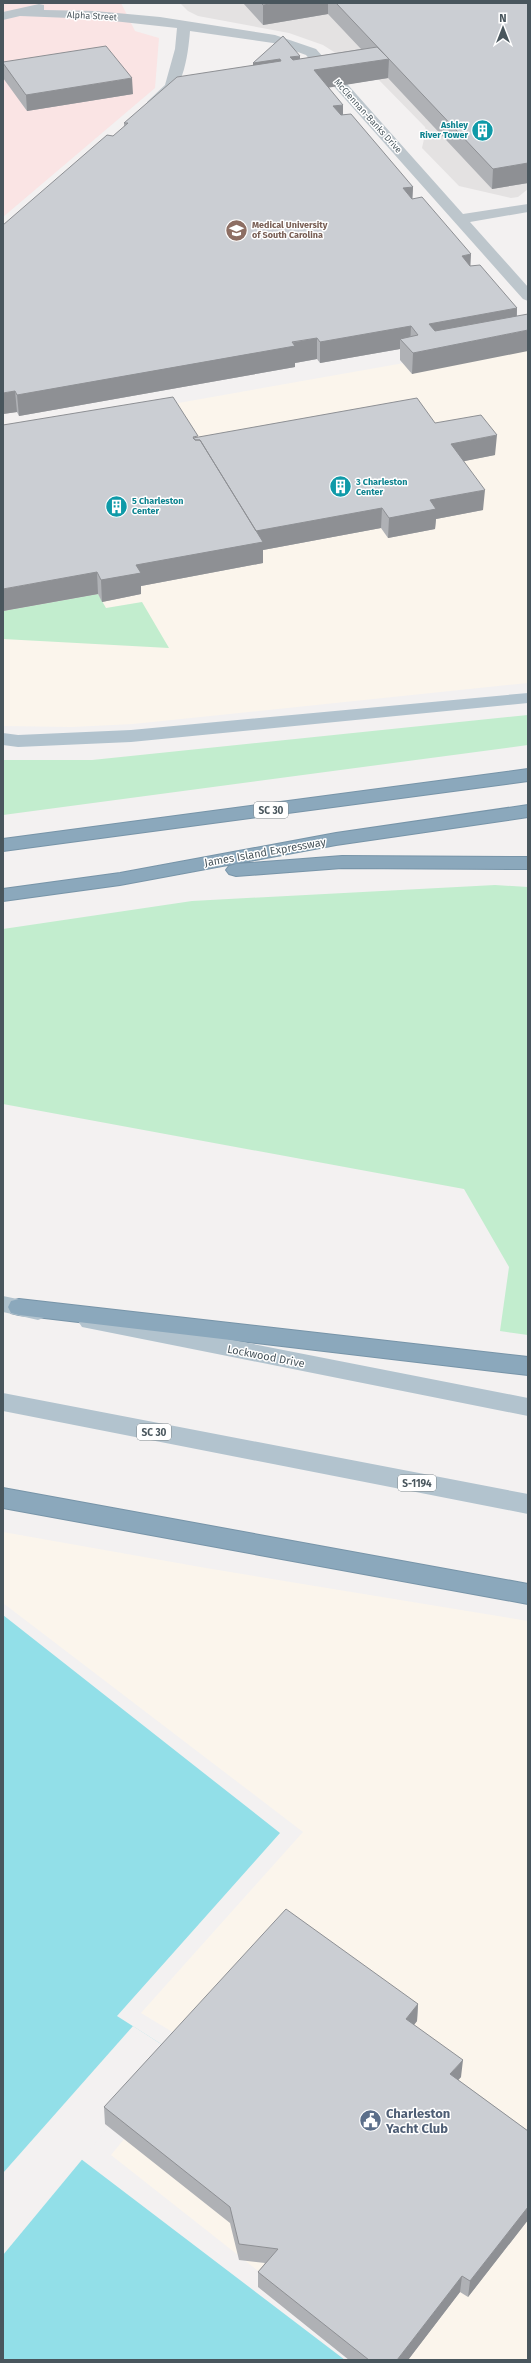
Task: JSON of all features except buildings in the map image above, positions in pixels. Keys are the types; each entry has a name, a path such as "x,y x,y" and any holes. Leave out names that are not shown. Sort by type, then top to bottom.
{"highway":[{"name":"SC 30","path":"9,844 528,775"},
{"name":"James Island Expressway","path":"12,894 120,879 336,839 528,811"},
{"path":"120,879 342,862 528,863"},
{"path":"11,1306 528,1366"},
{"path":"3,1498 528,1594"}],"main road":[{"path":"3,739 18,741 131,736 528,698"},
{"name":"Lockwood Drive","path":"11,1306 528,1407"},
{"name":"SC 30","path":"3,1402 306,1462"},
{"name":"S-1194","path":"306,1462 528,1504"}],"lane":[{"name":"Alpha Street","path":"24,13 55,3"},
{"path":"145,4 160,21"},
{"name":"Alpha Street","path":"3,16 24,13 95,15 160,21"},
{"name":"McClennan-Banks Drive","path":"160,21 184,26 275,39 311,52 462,219 528,296"},
{"path":"142,112 171,86 182,49 184,26"},
{"path":"462,219 528,208"}],"shaded area":[{"path":"3,3 121,3 135,31 159,38 155,88 3,217"},
{"name":"Ashley River Tower","path":"180,3 528,3 528,189 518,197 511,198 459,186 422,148 426,130 425,127 378,79 348,67 334,52 323,45 289,33 198,16 188,11"},
{"path":"528,341 528,683 133,724 72,727 3,726 3,434"},
{"path":"3,1532 206,1568 528,1621 528,2360 371,2360 111,2155 199,2048 141,2013 303,1832 3,1603"}],"green space":[{"path":"98,594 106,608 142,602 169,648 3,639 3,611"},
{"path":"528,715 528,745 3,815 3,760 92,760"},
{"path":"495,885 528,887 528,1335 500,1331 509,1267 464,1189 3,1104 3,929 192,901"}],"water":[{"path":"3,1615 280,1833 117,2016 172,2051 81,2159 345,2360 3,2360"}],"pier":[{"path":"133,2026 172,2051 3,2255 3,2173"}],"place":[{"name":"Ashley River Tower","path":"483,130"},
{"name":"Medical University of South Carolina","path":"236,230"},
{"name":"3 Charleston Center","path":"341,487"},
{"name":"5 Charleston Center","path":"116,506"},
{"name":"Charleston Yacht Club","path":"370,2120"}]}
